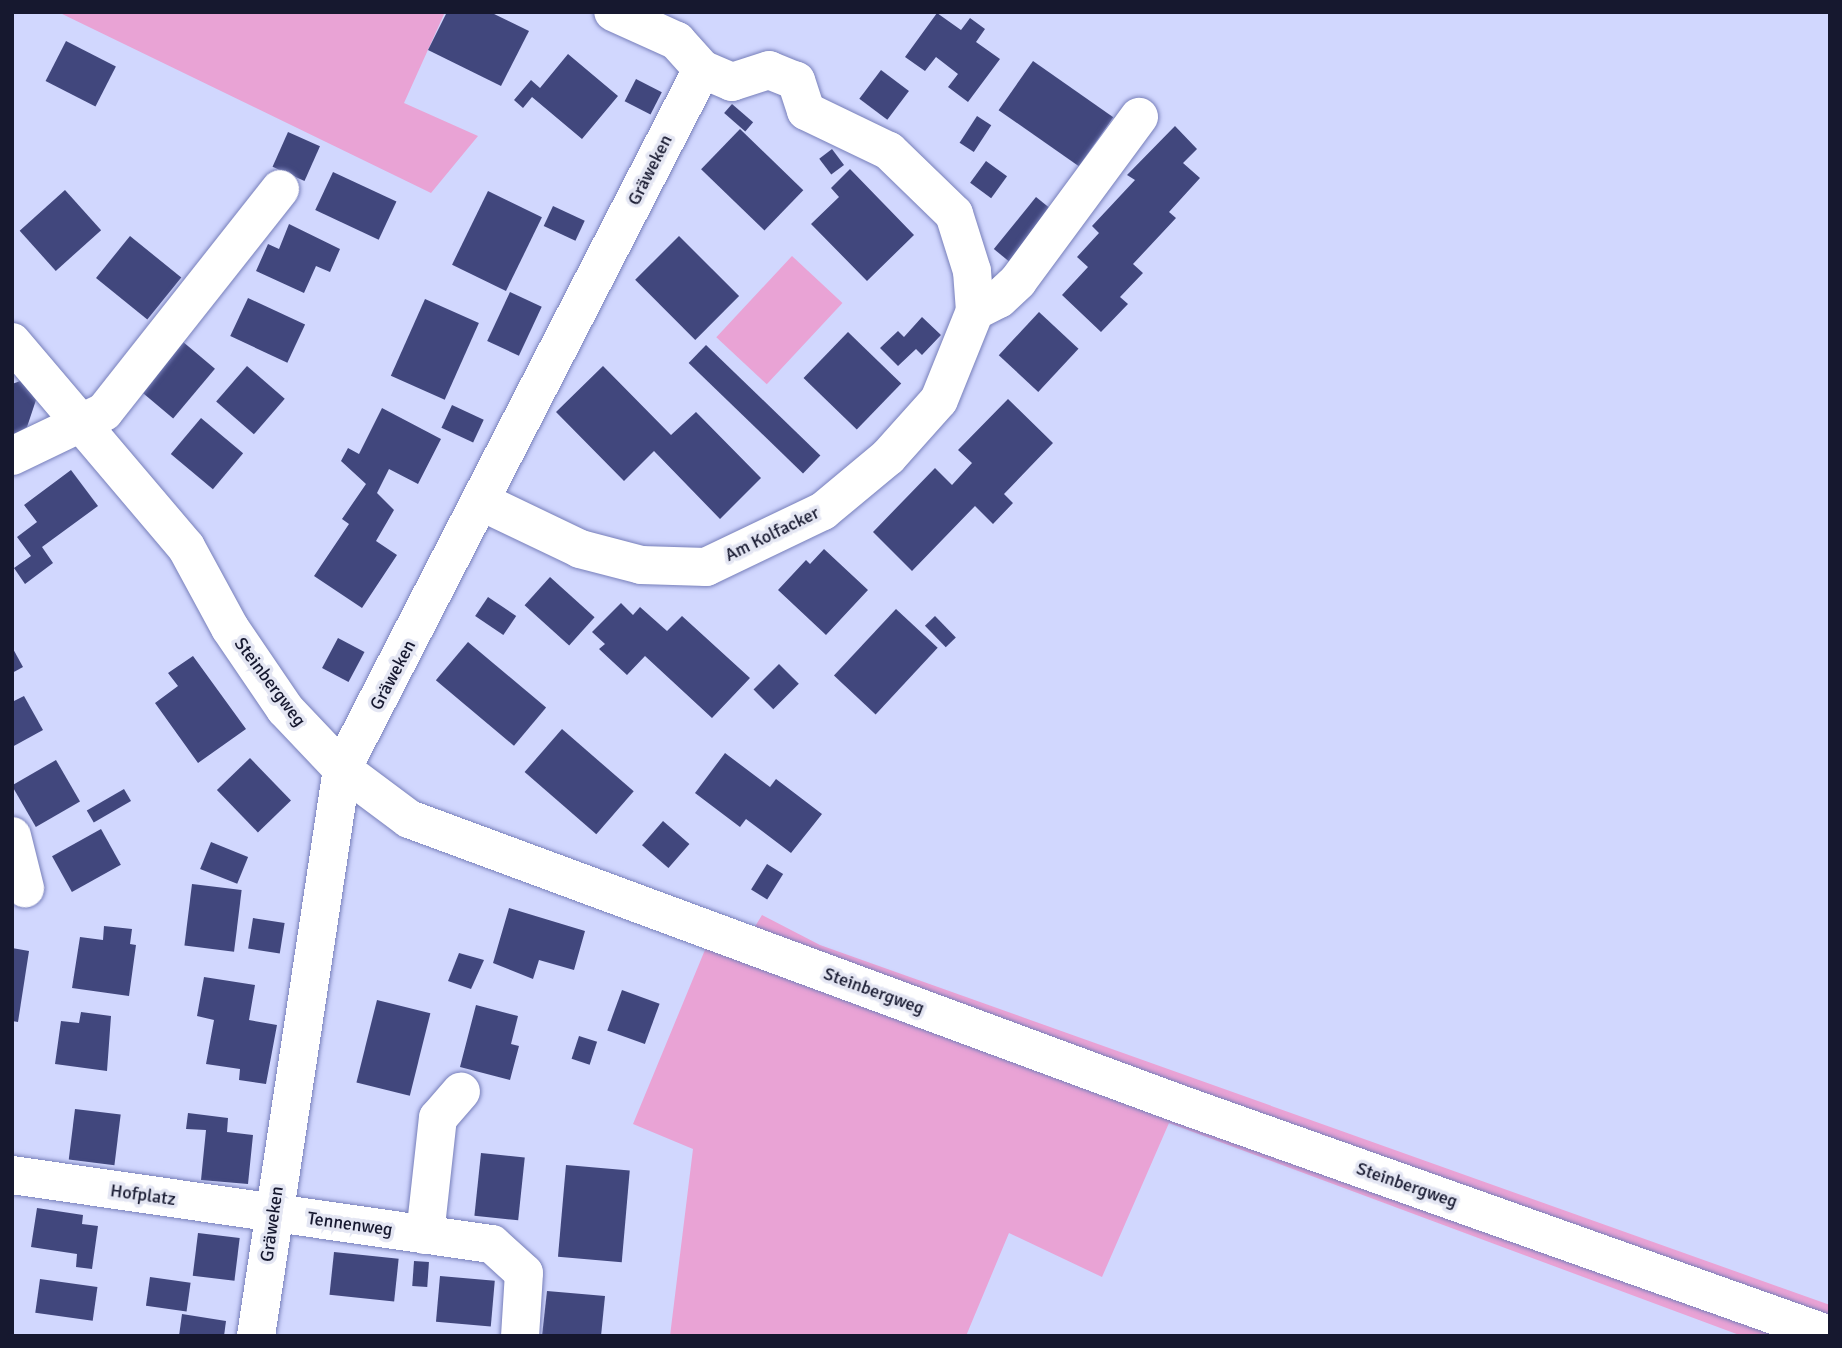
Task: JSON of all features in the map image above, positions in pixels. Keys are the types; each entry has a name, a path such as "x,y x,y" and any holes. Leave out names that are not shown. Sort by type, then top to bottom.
{"street":[{"name":"Am Kolfacker","path":"480,501 580,550 641,565 706,566 823,511 888,457 939,400 975,311 972,271 954,214 922,179 889,151 806,111 796,81 769,70 732,82 702,69 677,41 613,12"},
{"name":"Gräweken","path":"256,1336 342,769 702,69"},
{"path":"975,311 1018,281 1139,117"},
{"path":"12,456 104,412 280,189"},
{"name":"Steinbergweg","path":"12,342 186,547 230,628 285,709 342,769 409,819 1165,1099 1830,1335"},
{"path":"12,836 25,888"},
{"path":"425,1235 438,1118 461,1091"},
{"name":"Hofplatz","path":"12,1175 274,1214"},
{"name":"Tennenweg","path":"274,1214 492,1244 516,1262 524,1273 520,1336"}],"shaded area":[{"path":"58,12 445,12 404,103 478,136 431,193"},
{"path":"792,256 842,303 767,384 716,337"},
{"path":"762,915 820,945 1830,1305 1830,1325 748,938"},
{"path":"707,945 1803,1336 1742,1336 1169,1123 1102,1277 1009,1233 966,1336 670,1336 693,1149 633,1124"}],"building":[{"path":"447,12 490,12 529,31 501,86 428,50"},
{"path":"937,13 961,30 970,18 985,29 976,42 1000,59 968,102 948,87 958,74 936,57 925,71 905,57"},
{"path":"66,41 116,66 95,107 46,81"},
{"path":"568,54 618,96 582,139 532,97 523,108 514,100 531,80 540,88"},
{"path":"1033,61 1113,117 1079,166 999,110"},
{"path":"881,70 909,91 887,120 859,99"},
{"path":"636,79 662,92 650,114 625,101"},
{"path":"732,104 753,122 745,131 724,113"},
{"path":"977,116 991,125 974,152 960,143"},
{"path":"1175,126 1197,149 1183,163 1200,178 1169,212 1176,218 1133,264 1143,273 1120,297 1128,304 1101,332 1062,295 1088,267 1077,257 1099,233 1092,226 1135,180 1127,175"},
{"path":"740,129 803,190 764,230 701,169"},
{"path":"288,132 320,146 305,181 273,167"},
{"path":"832,149 844,165 831,175 819,159"},
{"path":"986,161 1007,176 991,198 970,183"},
{"path":"850,169 914,235 867,281 811,224 839,197 831,188"},
{"path":"333,172 396,202 379,240 315,210"},
{"path":"65,190 101,230 56,271 20,231"},
{"path":"488,191 542,217 506,291 452,265"},
{"path":"1036,197 1056,213 1014,265 994,249"},
{"path":"553,206 585,221 575,241 544,226"},
{"path":"289,224 340,249 330,272 316,266 304,293 256,271 268,244 279,249"},
{"path":"130,236 181,278 147,320 96,278"},
{"path":"679,236 739,296 695,340 635,280"},
{"path":"510,292 542,307 519,356 487,341"},
{"path":"248,298 305,325 287,363 230,336"},
{"path":"425,299 479,323 445,400 391,376"},
{"path":"1039,312 1078,349 1038,392 999,355"},
{"path":"922,317 941,335 922,355 916,349 898,366 880,348 898,331 904,337"},
{"path":"848,332 901,383 857,429 804,378"},
{"path":"182,341 215,369 173,418 140,391"},
{"path":"706,345 820,455 803,473 689,363"},
{"path":"247,366 285,399 254,434 216,401"},
{"path":"603,366 671,435 696,412 761,478 720,519 654,451 624,481 556,412"},
{"path":"23,380 36,400 27,427 12,436 12,384"},
{"path":"1008,399 1053,443 1004,494 1013,503 993,524 975,506 912,571 873,532 935,468 952,485 972,463 958,450"},
{"path":"452,405 484,420 473,442 441,428"},
{"path":"382,408 441,439 418,484 389,469 377,493 394,510 376,541 397,555 362,608 314,576 349,524 342,519 366,484 341,461 348,448 359,454"},
{"path":"201,418 243,453 213,489 171,454"},
{"path":"71,470 98,506 42,547 53,563 25,584 14,568 31,556 17,537 37,522 24,505"},
{"path":"824,549 868,590 826,635 778,590 806,560 810,564"},
{"path":"550,577 595,617 569,645 525,605"},
{"path":"488,597 516,616 503,635 475,616"},
{"path":"621,603 633,615 640,607 667,631 682,616 750,678 712,718 645,656 627,675 599,649 605,644 592,632"},
{"path":"896,609 938,648 876,714 834,676"},
{"path":"935,616 956,638 946,647 925,626"},
{"path":"338,638 364,652 349,682 322,668"},
{"path":"468,642 546,708 514,746 436,680"},
{"path":"12,647 23,667 12,673"},
{"path":"193,656 246,729 198,763 155,703 178,686 168,673"},
{"path":"779,664 799,684 773,709 754,689"},
{"path":"24,696 43,730 12,747 12,702"},
{"path":"562,729 634,791 596,834 525,772"},
{"path":"725,753 770,787 776,779 822,814 791,853 746,819 740,827 695,793"},
{"path":"250,758 291,800 258,832 217,790"},
{"path":"56,760 80,802 36,827 12,785"},
{"path":"124,789 131,801 94,823 87,810"},
{"path":"663,821 689,844 668,868 642,845"},
{"path":"101,829 121,865 72,892 52,856"},
{"path":"211,842 248,857 237,884 200,869"},
{"path":"767,864 783,874 767,900 751,889"},
{"path":"192,884 242,890 234,952 184,946"},
{"path":"509,908 585,931 574,970 539,960 533,979 493,963"},
{"path":"253,918 285,923 280,954 248,949"},
{"path":"104,926 132,929 130,944 136,945 129,996 72,988 80,937 103,940"},
{"path":"12,948 29,951 18,1022 12,1021"},
{"path":"459,953 484,960 471,989 448,981"},
{"path":"204,977 255,985 249,1020 277,1025 266,1084 239,1080 240,1069 206,1064 214,1020 197,1016"},
{"path":"622,990 660,1004 645,1044 607,1030"},
{"path":"377,1000 430,1013 410,1096 356,1082"},
{"path":"476,1005 518,1016 511,1044 519,1046 510,1080 460,1067"},
{"path":"81,1012 111,1016 107,1071 55,1064 61,1021 79,1023"},
{"path":"579,1036 597,1042 590,1065 572,1059"},
{"path":"75,1109 121,1115 114,1165 69,1160"},
{"path":"188,1113 228,1118 227,1132 253,1135 248,1184 201,1180 206,1130 186,1129"},
{"path":"481,1153 525,1158 518,1220 474,1216"},
{"path":"566,1165 630,1171 622,1262 558,1257"},
{"path":"37,1208 83,1215 82,1224 98,1226 92,1269 76,1267 77,1254 31,1247"},
{"path":"198,1233 240,1238 234,1281 193,1276"},
{"path":"334,1252 399,1259 394,1302 330,1295"},
{"path":"414,1261 429,1262 427,1287 412,1286"},
{"path":"440,1276 495,1281 491,1327 436,1322"},
{"path":"150,1277 191,1283 187,1311 146,1306"},
{"path":"40,1279 97,1287 93,1321 35,1313"},
{"path":"547,1291 605,1296 601,1336 542,1336"},
{"path":"182,1314 226,1321 224,1336 179,1336"}]}
